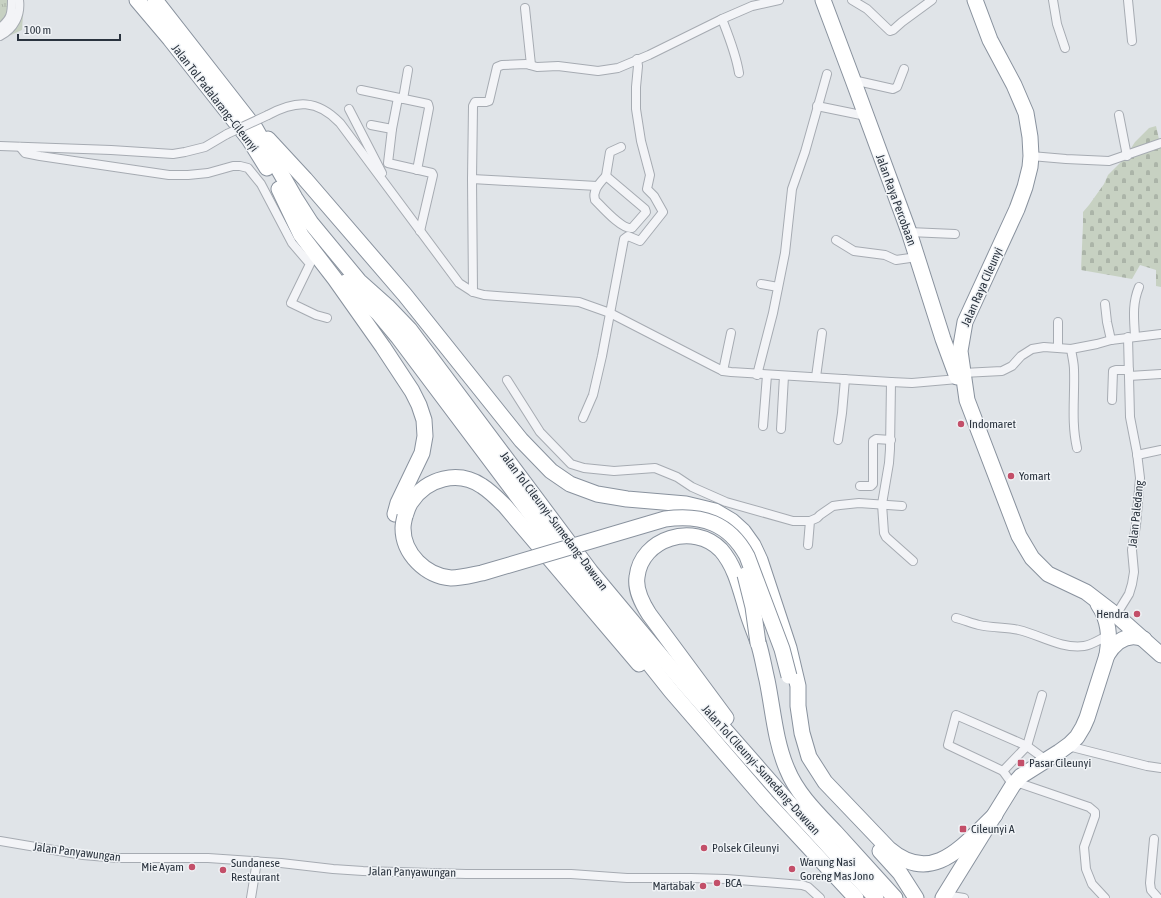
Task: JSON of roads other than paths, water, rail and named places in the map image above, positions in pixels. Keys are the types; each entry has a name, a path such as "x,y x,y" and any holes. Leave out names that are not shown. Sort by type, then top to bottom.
{"highway":[{"name":"Jalan Tol Padalarang–Cileunyi","path":"137,0 170,39 249,139 285,201"},
{"name":"Jalan Tol Padalarang–Cileunyi","path":"156,0 255,128"},
{"name":"Jalan Raya Percobaan","path":"823,0 909,232 943,339 960,376 967,400 1019,536 1026,549 1039,566 1048,574 1086,592"},
{"name":"Jalan Raya Cileunyi","path":"960,376 960,351 965,322 1017,209 1025,187 1031,156 1030,137 1026,113 1014,85 990,40 975,0"},
{"path":"255,128 305,179 429,324 522,440 550,471 570,484 597,494 621,498 686,504 715,511 732,521 743,531 753,545 766,577 792,658 798,686 798,706"},
{"name":"Jalan Tol Cileunyi–Sumedang–Dawuan","path":"255,128 295,198 311,222 359,281 387,306 410,330 591,572 633,641 682,682 789,803 876,898"},
{"path":"285,201 301,235 335,279 383,347 420,405 424,420 425,436 422,454 398,503 405,541 416,560 425,569 437,575 451,578 482,573 665,519 680,517 694,518 723,528 742,546 747,556 782,649 798,706 802,733 809,757 825,782 886,852 907,882 916,898"},
{"name":"Jalan Tol Cileunyi–Sumedang–Dawuan","path":"285,201 332,266 378,313 398,337 539,526 633,641 766,801 856,898"},
{"path":"943,339 951,341 962,336"},
{"path":"633,641 563,574 505,506 482,486 471,480 448,478 435,481 415,496 400,515 394,530 396,544 408,567 418,576 431,583 450,587 472,585 658,530 676,527 691,526 705,529 728,544 736,555 747,582 753,607 758,643 784,761 798,789 816,812 895,898"},
{"path":"758,643 733,570 727,558 720,549 711,542 689,536 676,536 663,540 653,547 645,556 639,567 637,578 641,601 648,614 789,803"},
{"path":"1086,592 1160,652"},
{"path":"944,896 1015,783 1021,776 1068,746 1083,727 1107,655 1109,635 1104,613 1086,592"},
{"path":"1107,655 1114,644 1124,638 1135,636 1144,639"},
{"path":"774,717 789,757 810,793 889,876 898,887 904,898"},
{"path":"886,852 915,864 932,864 942,861 995,815"},
{"path":"942,861 957,876"}],"street":[{"path":"0,28 8,21 12,11 12,0"},
{"path":"0,36 6,34 15,23 20,9 19,0"},
{"path":"473,292 472,179 474,103 489,101 497,67 502,65 518,64 537,67 558,66 598,71 618,68 649,55 752,6 779,0"},
{"path":"852,0 867,10 890,31 932,0"},
{"path":"1053,0 1057,24 1065,48"},
{"path":"1128,0 1132,41"},
{"path":"524,8 531,65"},
{"path":"722,19 737,61 739,73"},
{"path":"583,418 593,395 602,356 624,239 628,236 640,241 663,212 654,196 648,189 650,175 641,141 636,109 637,59"},
{"path":"853,80 894,89 904,69"},
{"path":"408,70 392,129 388,163 433,174 420,231"},
{"path":"757,375 778,287 789,225 792,189 827,74"},
{"path":"361,90 428,104 429,106 418,170"},
{"path":"0,146 173,154 205,147 227,134 287,106 299,104 318,107 330,113 340,123 459,283 473,292 484,295 574,301 610,313 723,371 757,375 912,383 1002,371 1012,366 1021,356 1032,350 1044,347 1071,349 1111,340 1161,334"},
{"path":"817,106 866,116"},
{"path":"349,109 393,193"},
{"path":"1119,115 1127,156"},
{"path":"371,125 392,129"},
{"path":"1031,156 1109,161 1161,143"},
{"path":"20,147 25,153 40,156 169,175 208,173 233,166 248,168 261,184 292,243 310,264 291,303 316,315 327,318"},
{"path":"606,176 646,210 632,228 628,229 622,226 594,200 594,193 597,186 606,176 610,152 621,147"},
{"path":"472,179 597,186"},
{"path":"909,232 955,234"},
{"path":"836,240 854,251 885,255 896,260 917,257"},
{"path":"761,284 778,287"},
{"name":"Jalan Paledang","path":"1116,615 1129,594 1134,572 1132,550 1136,525 1140,478 1130,417 1129,373 1134,302 1139,288"},
{"path":"1105,304 1111,340"},
{"path":"1058,322 1058,348"},
{"path":"723,371 731,333"},
{"path":"816,378 822,333"},
{"path":"1071,349 1074,369 1073,402 1077,448"},
{"path":"1112,400 1113,371 1161,374"},
{"path":"764,426 767,375"},
{"path":"781,429 784,376"},
{"path":"838,440 845,379"},
{"path":"507,380 540,432 571,464 577,467 614,471 655,468 677,476 692,487 726,502 793,521 810,521 817,518 820,514 833,506 859,503 902,506"},
{"path":"891,382 891,440 889,463 882,504 884,533 886,537 913,561"},
{"path":"860,486 871,486 873,484 873,441 876,439 891,440"},
{"path":"1137,455 1161,450"},
{"path":"808,545 810,521"},
{"path":"956,618 980,626 1004,627 1032,633 1053,642 1071,646 1086,646 1109,635"},
{"path":"1003,771 1027,746 1042,695"},
{"path":"1046,760 1027,746 956,715 948,745 1003,771 1015,783 1089,807 1095,812 1096,816 1084,846 1086,868 1092,884 1105,898"},
{"path":"1068,746 1121,758 1147,766 1161,768"},
{"path":"1154,839 1150,883 1151,890 1158,898"},
{"name":"Jalan Panyawungan","path":"0,841 83,855 118,858 208,858 363,871 571,874 627,878 726,879 802,885 808,887 820,898"},
{"path":"251,898 257,861"},
{"path":"944,896 964,898"}],"place":[{"name":"Indomaret","path":"961,424"},
{"name":"Yomart","path":"1011,476"},
{"name":"Hendra","path":"1137,614"},
{"name":"Pasar Cileunyi","path":"1021,763"},
{"name":"Cileunyi A","path":"963,829"},
{"name":"Polsek Cileunyi","path":"704,848"},
{"name":"Mie Ayam","path":"192,867"},
{"name":"Warung Nasi Goreng Mas Jono","path":"792,869"},
{"name":"Sundanese Restaurant","path":"223,870"},
{"name":"BCA","path":"717,883"},
{"name":"Martabak","path":"703,886"}]}
